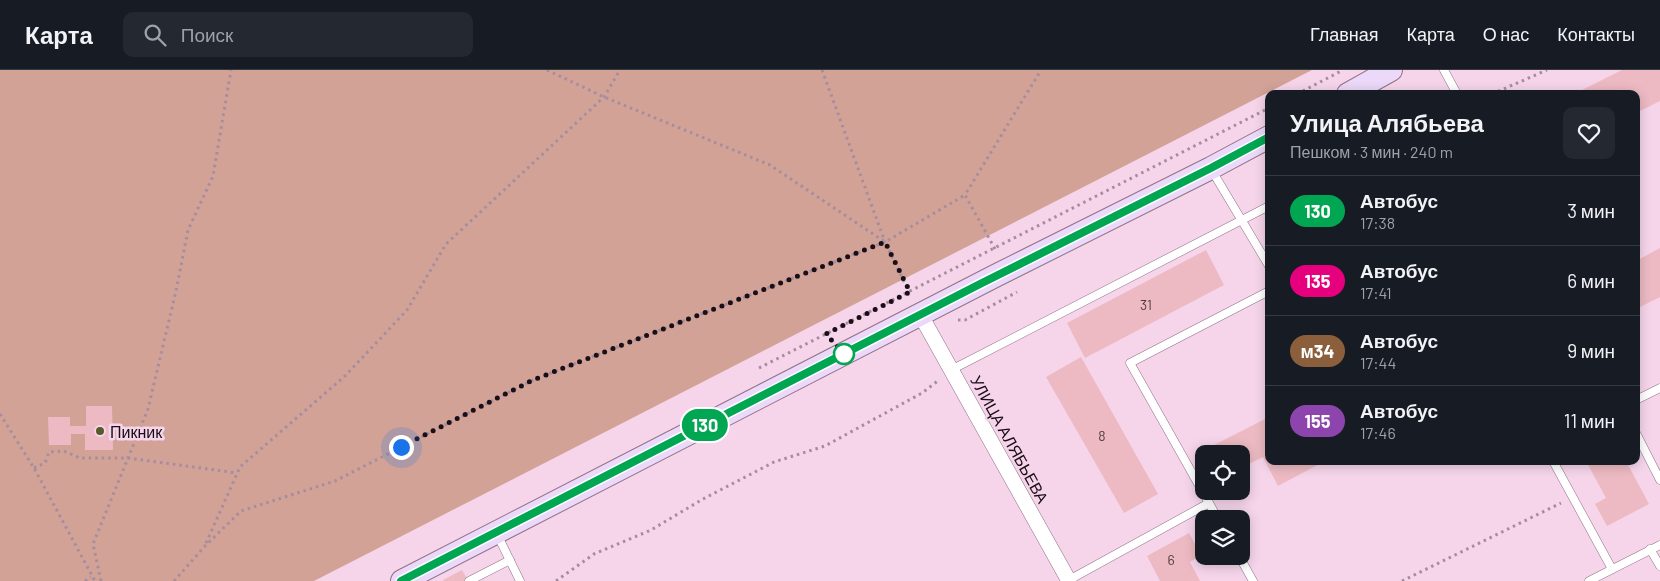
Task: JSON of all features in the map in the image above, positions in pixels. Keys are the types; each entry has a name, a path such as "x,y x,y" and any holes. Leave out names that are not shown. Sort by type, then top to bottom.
{"main road":[{"path":"1355,90 1391,70"},
{"path":"416,576 496,532 1265,139"}],"street":[{"name":"УЛИЦА АЛЯБЬЕВА","path":"920,314 1069,581"}],"lane":[{"path":"1444,70 1455,90"},
{"path":"1211,168 1265,259"},
{"path":"951,370 1265,208"},
{"path":"1213,510 1130,363 1265,293"},
{"path":"1640,398 1660,388"},
{"path":"1640,441 1660,480"},
{"path":"1555,465 1612,569"},
{"path":"1069,581 1209,503"},
{"path":"496,532 520,581"},
{"path":"1589,581 1660,544"},
{"path":"1650,549 1660,566"},
{"path":"469,581 510,560"},
{"path":"1244,565 1253,581"}],"path":[{"path":"101,581 93,544 148,409 176,291 188,230 213,176 231,70"},
{"path":"546,70 604,97 770,165 885,242"},
{"path":"205,546 240,467 345,376 407,310 446,244 604,97 620,70"},
{"path":"822,70 885,242 910,292"},
{"path":"174,581 205,546 241,511 336,481 533,380 885,242 966,195 1041,70"},
{"path":"1305,90 1344,70"},
{"path":"1501,90 1547,70"},
{"path":"759,368 1265,110"},
{"path":"966,195 995,248"},
{"path":"965,320 1017,292"},
{"path":"556,581 594,554 651,530 703,499 774,462 825,446 922,393 951,370"},
{"path":"0,414 34,468 91,577 95,581"},
{"path":"34,468 45,463 49,452 64,452 80,458 128,458 237,473"},
{"path":"1402,581 1573,498"},
{"path":"85,581 91,577"}],"shaded area":[{"path":"0,70 1312,70 1273,90 1265,90 1265,94 314,581 0,581"}],"building":[{"path":"1622,70 1660,70 1660,101 1640,111 1640,90 1582,90"},
{"path":"1660,248 1660,297 1640,307 1640,259"},
{"path":"1206,250 1224,285 1085,358 1067,323"},
{"path":"1081,357 1158,494 1124,513 1046,377"},
{"path":"86,406 112,406 113,450 85,450 85,434 71,434 71,445 49,445 48,417 70,417 70,426 86,426"},
{"path":"1265,419 1265,461 1263,457 1250,464 1250,445 1214,445"},
{"path":"1267,465 1317,465 1278,486"},
{"path":"1588,465 1628,465 1649,504 1607,526 1595,504 1606,498"},
{"path":"1189,533 1195,544 1195,559 1190,562 1200,581 1160,581 1147,556"},
{"path":"462,570 468,581 443,580"}],"bus line":[{"name":"130","path":"401,581 1265,139"}],"place":[{"name":"Пикник","path":"100,431"}],"route":[{"path":"401,447 533,380 885,242 910,292 826,334 844,354"}]}
